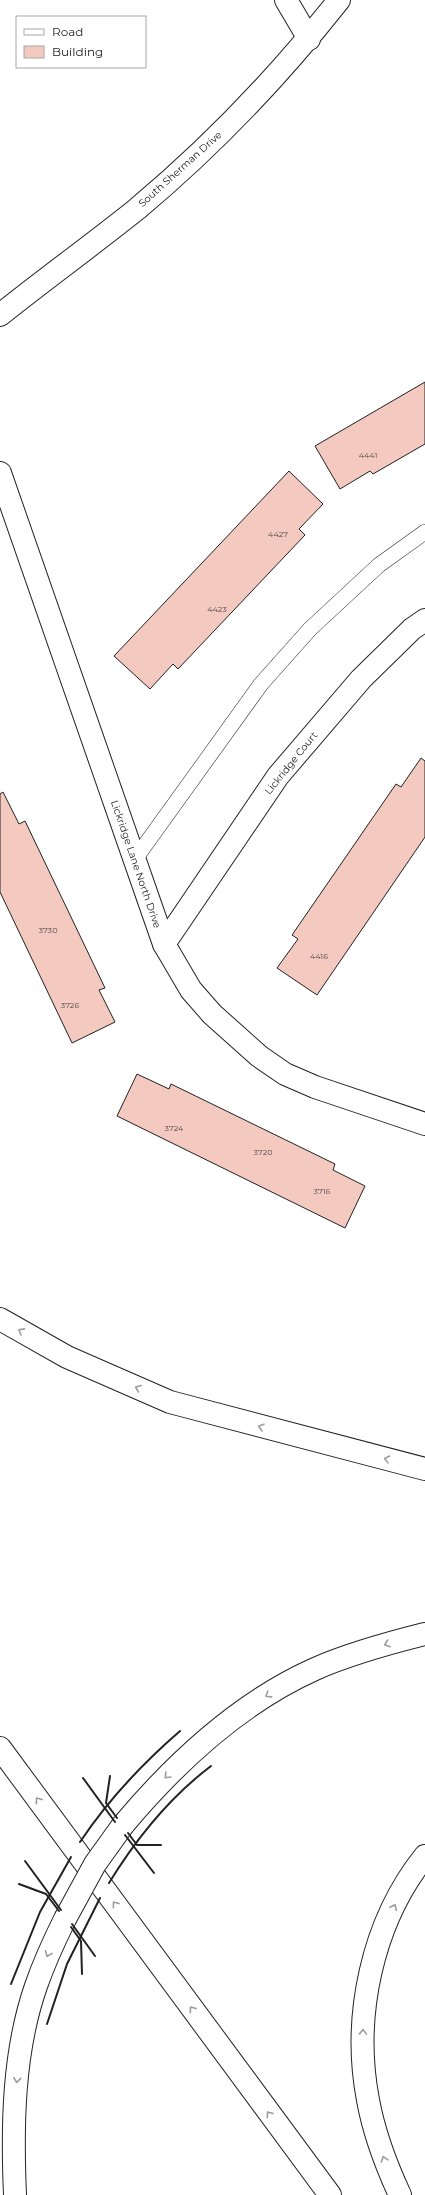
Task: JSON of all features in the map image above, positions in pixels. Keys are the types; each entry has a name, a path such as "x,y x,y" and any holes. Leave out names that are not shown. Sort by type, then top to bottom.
{"main road":[{"path":"286,0 308,38"},
{"name":"South Sherman Drive","path":"0,314 137,208 231,122 308,38 339,0"},
{"name":"Lickridge Lane North Drive","path":"0,473 164,944 191,990 212,1014 259,1056 285,1074 315,1087 425,1124"},
{"name":"Lickridge Court","path":"164,944 278,776 361,679 412,629 425,620"},
{"path":"0,1319 67,1357 170,1402 425,1469"},
{"path":"15,2195 14,2116 18,2073 26,2027 36,1988 65,1919 95,1864 123,1825 176,1767 219,1730 268,1694 316,1669 425,1634"},
{"path":"0,1748 330,2195"},
{"path":"400,2195 387,2167 368,2100 364,2071 364,2005 381,1937 405,1885 425,1856"},
{"path":"292,2145 324,2195"}],"lane":[{"path":"134,859 261,684 310,628 379,565 425,532"}],"building":[{"path":"425,382 425,444 373,474 370,471 340,489 315,446"},
{"path":"289,471 323,504 299,529 305,535 178,669 173,664 150,689 114,656"},
{"path":"421,758 425,761 425,837 317,995 277,968 298,939 292,935 396,784 401,787"},
{"path":"3,792 19,824 25,821 105,988 99,990 115,1022 72,1043 0,892 0,794"},
{"path":"137,1074 169,1089 171,1084 335,1164 333,1170 365,1186 345,1228 117,1116"}],"wall":[{"path":"80,1842 126,1783 152,1756 180,1731"},
{"path":"109,1883 142,1835 168,1805 211,1766"},
{"path":"110,1776 106,1803 117,1818"},
{"path":"83,1778 115,1822"},
{"path":"128,1833 137,1845 161,1845"},
{"path":"125,1835 154,1873"},
{"path":"11,1984 40,1912 71,1857"},
{"path":"25,1861 61,1910"},
{"path":"19,1884 46,1894 59,1911"},
{"path":"47,2024 67,1964 100,1898"},
{"path":"72,1924 95,1956"},
{"path":"71,1927 81,1941 82,1974"}]}
